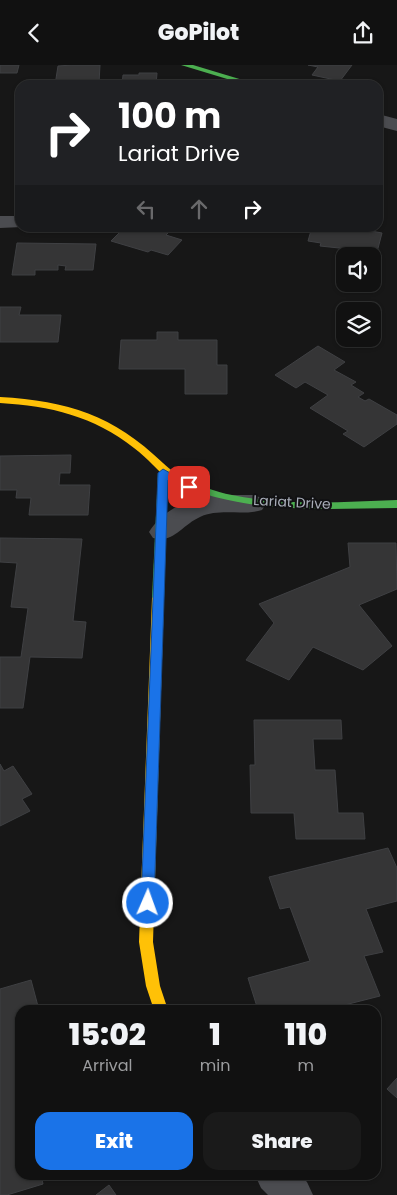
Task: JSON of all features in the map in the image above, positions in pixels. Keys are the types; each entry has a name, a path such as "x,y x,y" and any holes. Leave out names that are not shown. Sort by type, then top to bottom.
{"street":[{"path":"185,65 238,80"},
{"path":"383,121 397,125"},
{"path":"0,222 15,221"},
{"name":"Lariat Drive","path":"0,400 46,402 86,413 103,421 132,440 163,473 189,487 208,493 268,504 397,505"},
{"path":"159,1005 153,986 146,942 163,473"},
{"path":"162,532 177,517 192,508 222,503 268,504"},
{"path":"279,1180 294,1195"}],"building":[{"path":"0,65 19,65 17,73 0,73"},
{"path":"100,65 99,80 56,80 58,66"},
{"path":"308,65 352,65 341,80 312,75 318,67"},
{"path":"139,73 157,73 156,80 122,80 123,75 139,75"},
{"path":"120,232 169,232 166,235 182,240 168,255 151,250 148,252 111,241"},
{"path":"311,232 382,233 378,247 336,248 320,246 321,243 308,241"},
{"path":"17,243 96,244 93,270 65,270 66,266 58,265 58,270 35,270 35,275 12,275"},
{"path":"0,307 21,307 19,315 61,315 58,342 0,342"},
{"path":"157,332 178,332 178,340 217,340 217,365 227,365 227,394 185,394 185,369 119,369 121,340 157,340"},
{"path":"318,346 345,362 334,370 356,382 351,385 364,393 358,397 365,401 369,399 397,415 397,424 364,447 343,434 348,431 310,408 328,395 305,382 296,388 275,375"},
{"path":"71,455 70,473 60,473 59,485 90,485 88,515 29,515 31,498 16,498 17,490 0,490 0,456"},
{"path":"0,538 82,539 73,621 86,622 82,658 30,657 23,708 0,708 0,657 21,657 28,608 11,607 17,563 0,562"},
{"path":"348,543 396,543 397,589 359,605 392,646 363,670 313,647 289,680 246,660 274,623 259,604 350,567"},
{"path":"254,720 341,720 342,739 313,739 315,770 335,770 338,813 363,813 365,839 296,839 294,813 251,813 250,765 255,765"},
{"path":"0,764 4,771 13,766 32,794 22,799 30,811 0,826"},
{"path":"388,848 397,868 397,901 366,909 383,952 364,956 380,996 345,1005 256,1005 248,978 310,961 290,907 280,909 269,877"},
{"path":"31,980 38,1005 15,1005 15,1180 42,1180 43,1184 7,1195 0,1195 0,989"},
{"path":"397,1078 397,1098 387,1089"},
{"path":"109,1185 116,1195 96,1195"}],"traffic: fast":[{"path":"185,65 238,80"},
{"path":"158,598 163,473"},
{"path":"181,483 207,493 260,503 315,506 397,504"}],"traffic: slow":[{"path":"0,400 38,403 74,411 92,418 125,435 181,483"},
{"path":"158,598 146,942 153,986 159,1005"}],"route":[{"path":"148,903 163,473 189,487"}]}
